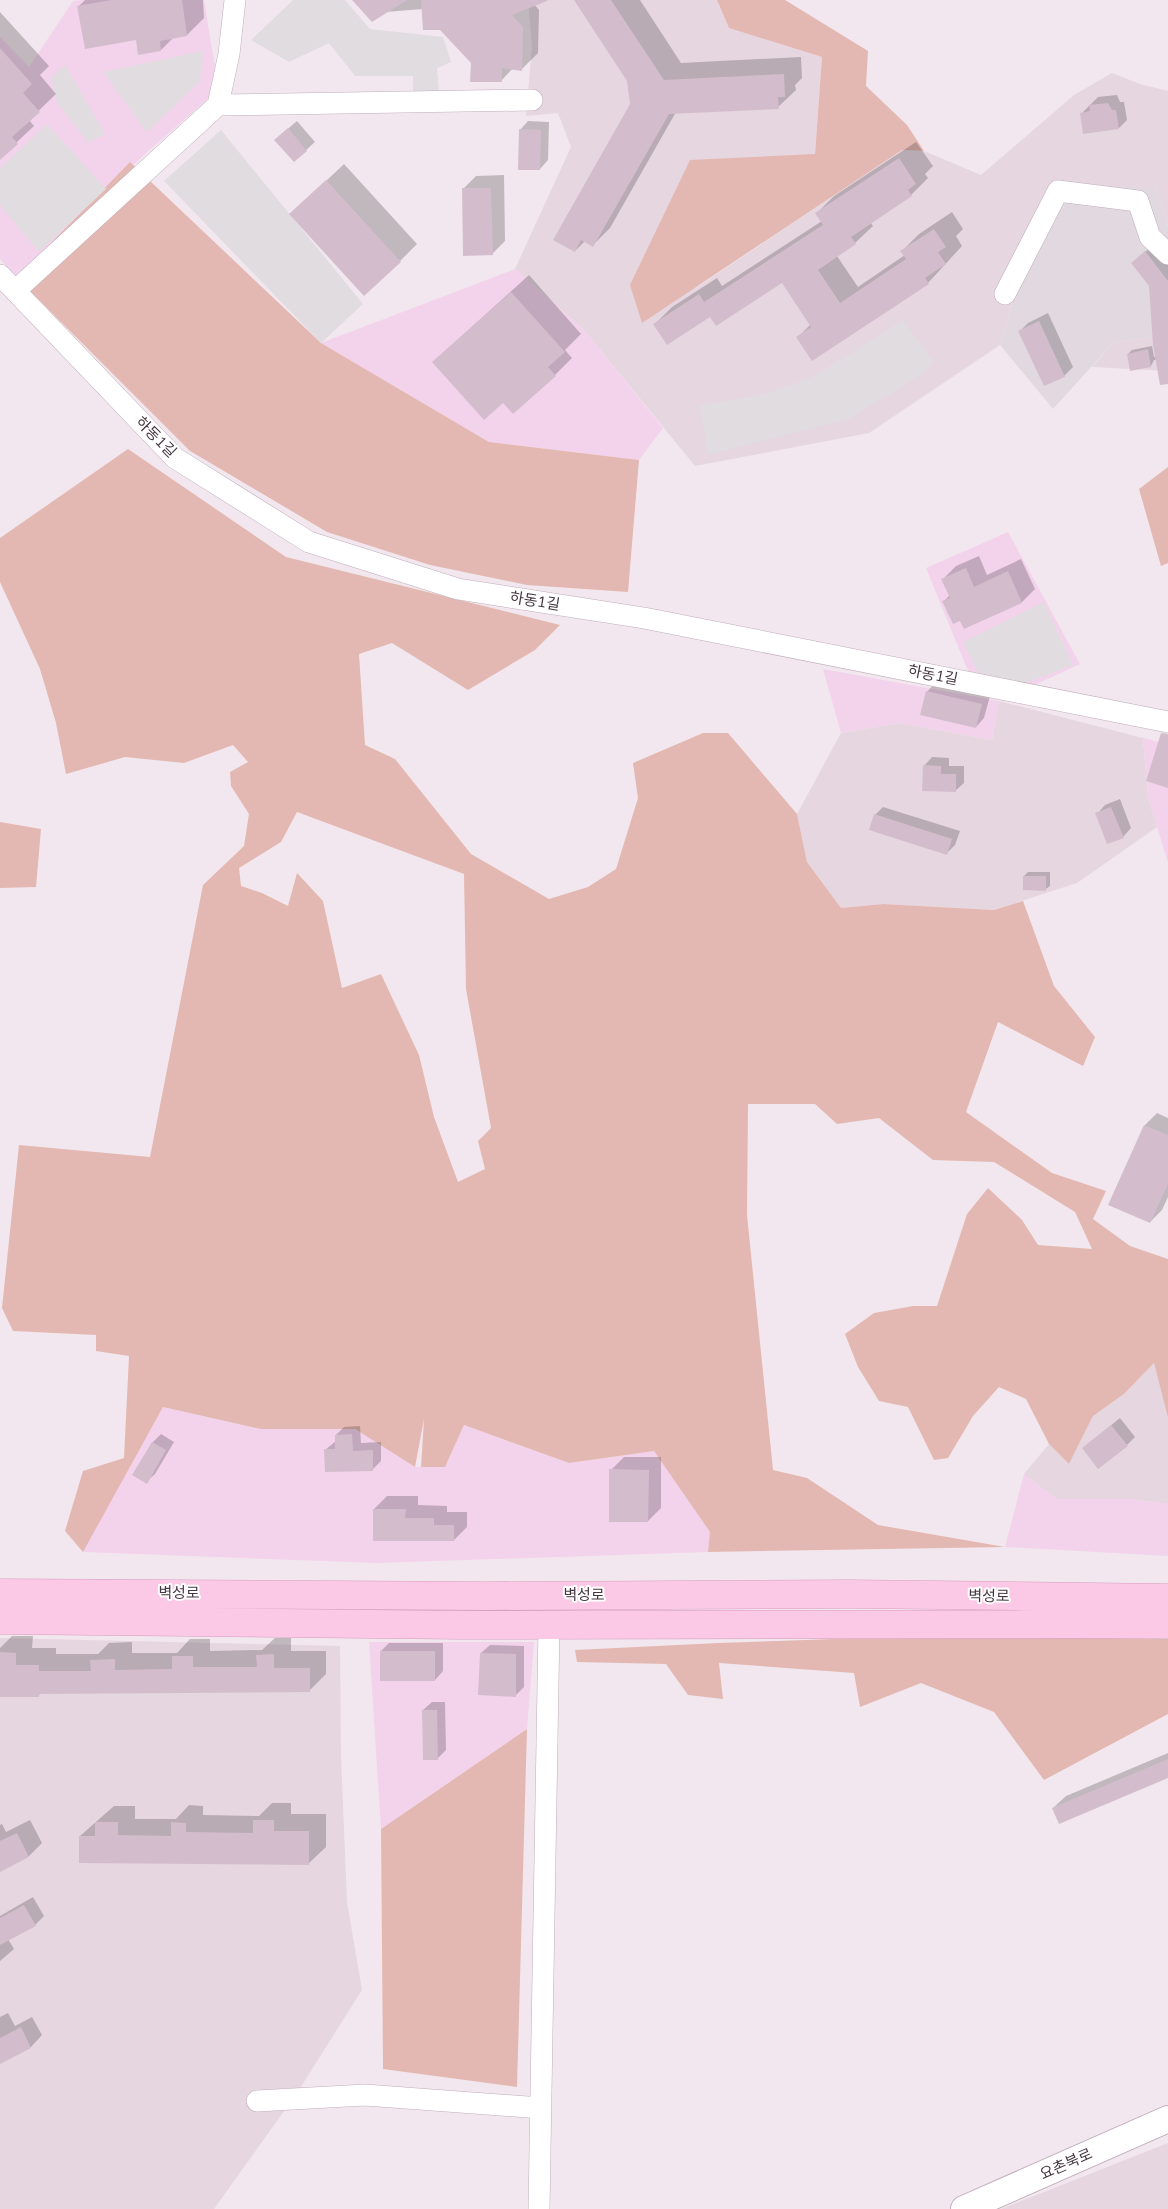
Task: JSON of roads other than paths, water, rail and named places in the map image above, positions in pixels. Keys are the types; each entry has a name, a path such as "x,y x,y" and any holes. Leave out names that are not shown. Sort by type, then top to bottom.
{"main road":[{"name":"벽성로","path":"0,1593 487,1596 850,1594 1168,1598"},
{"name":"벽성로","path":"0,1620 549,1625 1168,1624"}],"street":[{"path":"16,291 218,105 229,54 235,0"},
{"path":"218,105 532,100"},
{"path":"1005,294 1058,191 1138,201 1150,237 1168,254"},
{"name":"하동1길","path":"0,275 175,458 309,542 458,589 644,618 1168,722"},
{"path":"539,2209 549,1625"},
{"path":"257,2101 365,2095 540,2108"},
{"name":"요촌북로","path":"964,2209 1168,2118"}]}
